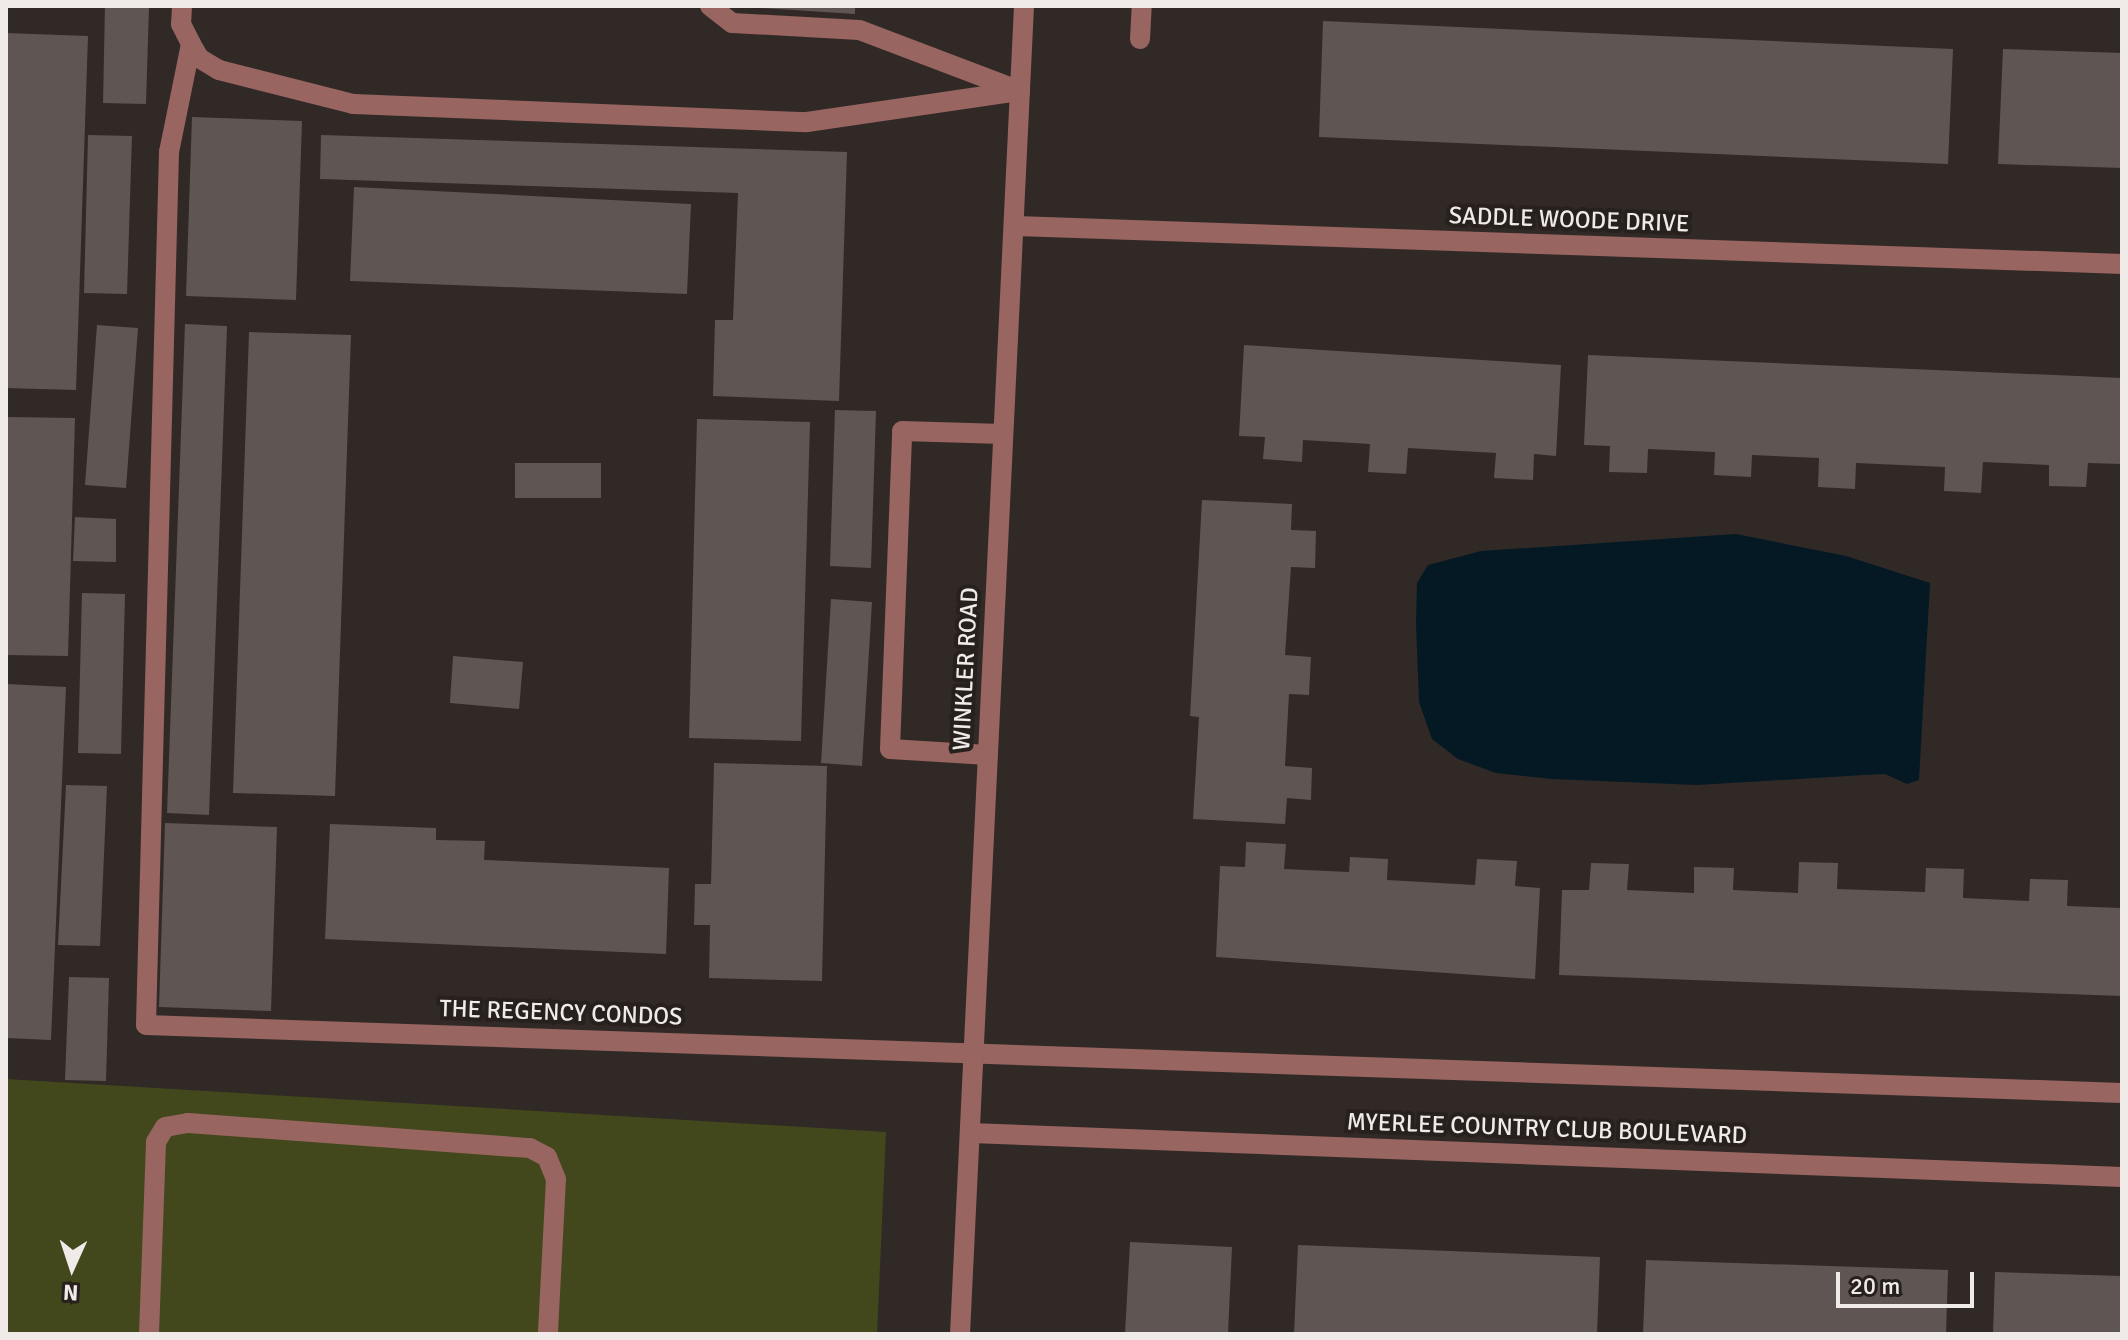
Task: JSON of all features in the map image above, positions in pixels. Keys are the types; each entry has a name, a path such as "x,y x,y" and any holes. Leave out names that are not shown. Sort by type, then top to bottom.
{"street":[{"path":"182,6 181,24 199,58 219,70 353,104 807,122 1020,91"},
{"path":"710,6 732,23 859,30 1020,91"},
{"name":"WINKLER ROAD","path":"960,1334 1024,6"},
{"path":"1140,39 1142,6"},
{"name":"THE REGENCY CONDOS","path":"191,44 169,152 146,1025 974,1052"},
{"name":"SADDLE WOODE DRIVE","path":"1014,226 2122,264"},
{"path":"988,755 890,749 902,431 1003,434"},
{"path":"974,1052 2122,1093"},
{"path":"149,1334 156,1142 165,1127 188,1123 530,1148 547,1157 556,1179 548,1334"},
{"name":"MYERLEE COUNTRY CLUB BOULEVARD","path":"970,1133 2122,1177"}],"green space":[{"path":"6,1079 886,1132 877,1334 6,1334"}],"water":[{"path":"1736,534 1846,556 1930,583 1919,780 1907,784 1885,774 1697,785 1552,779 1496,773 1458,759 1432,739 1419,702 1416,624 1417,583 1428,565 1481,551"}],"building":[{"path":"105,6 149,6 146,104 103,103"},
{"path":"729,6 855,6 855,14"},
{"path":"1323,21 1953,49 1948,164 1319,137"},
{"path":"6,33 88,36 76,390 6,388"},
{"path":"2003,49 2122,53 2122,168 1998,164"},
{"path":"192,117 302,121 296,300 186,296"},
{"path":"88,135 132,136 127,294 84,293"},
{"path":"321,135 847,152 839,401 713,396 715,320 733,320 738,193 320,179"},
{"path":"354,187 691,204 687,294 350,281"},
{"path":"185,324 227,326 209,815 167,813"},
{"path":"97,325 138,328 126,488 85,485"},
{"path":"249,332 351,335 335,796 233,793"},
{"path":"1244,345 1561,365 1556,456 1534,454 1533,480 1494,478 1496,453 1408,448 1406,474 1368,472 1370,444 1303,440 1302,462 1263,459 1265,437 1239,436"},
{"path":"1588,355 2122,378 2122,464 2088,463 2086,487 2049,486 2049,465 1983,462 1981,493 1944,491 1945,467 1856,463 1855,489 1818,487 1819,458 1752,455 1751,477 1714,475 1715,452 1648,449 1647,473 1609,472 1610,446 1584,445"},
{"path":"835,410 876,411 871,568 830,566"},
{"path":"6,417 75,418 68,656 6,655"},
{"path":"697,419 810,422 801,741 689,738"},
{"path":"515,463 601,463 601,498 515,498"},
{"path":"1202,500 1292,504 1291,530 1316,531 1315,568 1291,567 1285,655 1311,657 1309,695 1289,694 1285,766 1312,768 1311,800 1287,798 1285,824 1193,819 1199,717 1190,716"},
{"path":"75,517 116,519 116,562 73,561"},
{"path":"82,593 125,594 121,754 78,753"},
{"path":"831,599 872,602 862,766 821,763"},
{"path":"453,656 523,662 519,709 450,703"},
{"path":"6,684 66,687 51,1040 6,1038"},
{"path":"714,763 827,766 822,981 709,978 710,925 694,925 695,884 711,884"},
{"path":"66,785 107,786 100,946 58,945"},
{"path":"165,823 277,827 271,1011 159,1007"},
{"path":"330,824 436,828 436,840 485,841 484,860 669,868 666,954 325,939"},
{"path":"1246,842 1286,844 1284,869 1349,872 1350,857 1388,859 1387,880 1475,885 1477,859 1517,861 1515,886 1540,888 1535,979 1216,957 1220,866 1245,867"},
{"path":"1799,862 1838,863 1837,889 1925,892 1926,868 1964,869 1963,898 2029,901 2030,879 2068,880 2067,906 2122,908 2122,996 1559,975 1562,890 1589,890 1591,863 1629,864 1627,890 1694,893 1694,867 1734,868 1733,890 1798,893"},
{"path":"69,977 109,978 106,1081 65,1080"},
{"path":"1130,1242 1232,1247 1228,1334 1125,1334"},
{"path":"1298,1245 1600,1257 1597,1334 1294,1334"},
{"path":"1646,1260 1948,1270 1946,1334 1643,1334"},
{"path":"1995,1272 2122,1276 2122,1334 1993,1334"}]}
